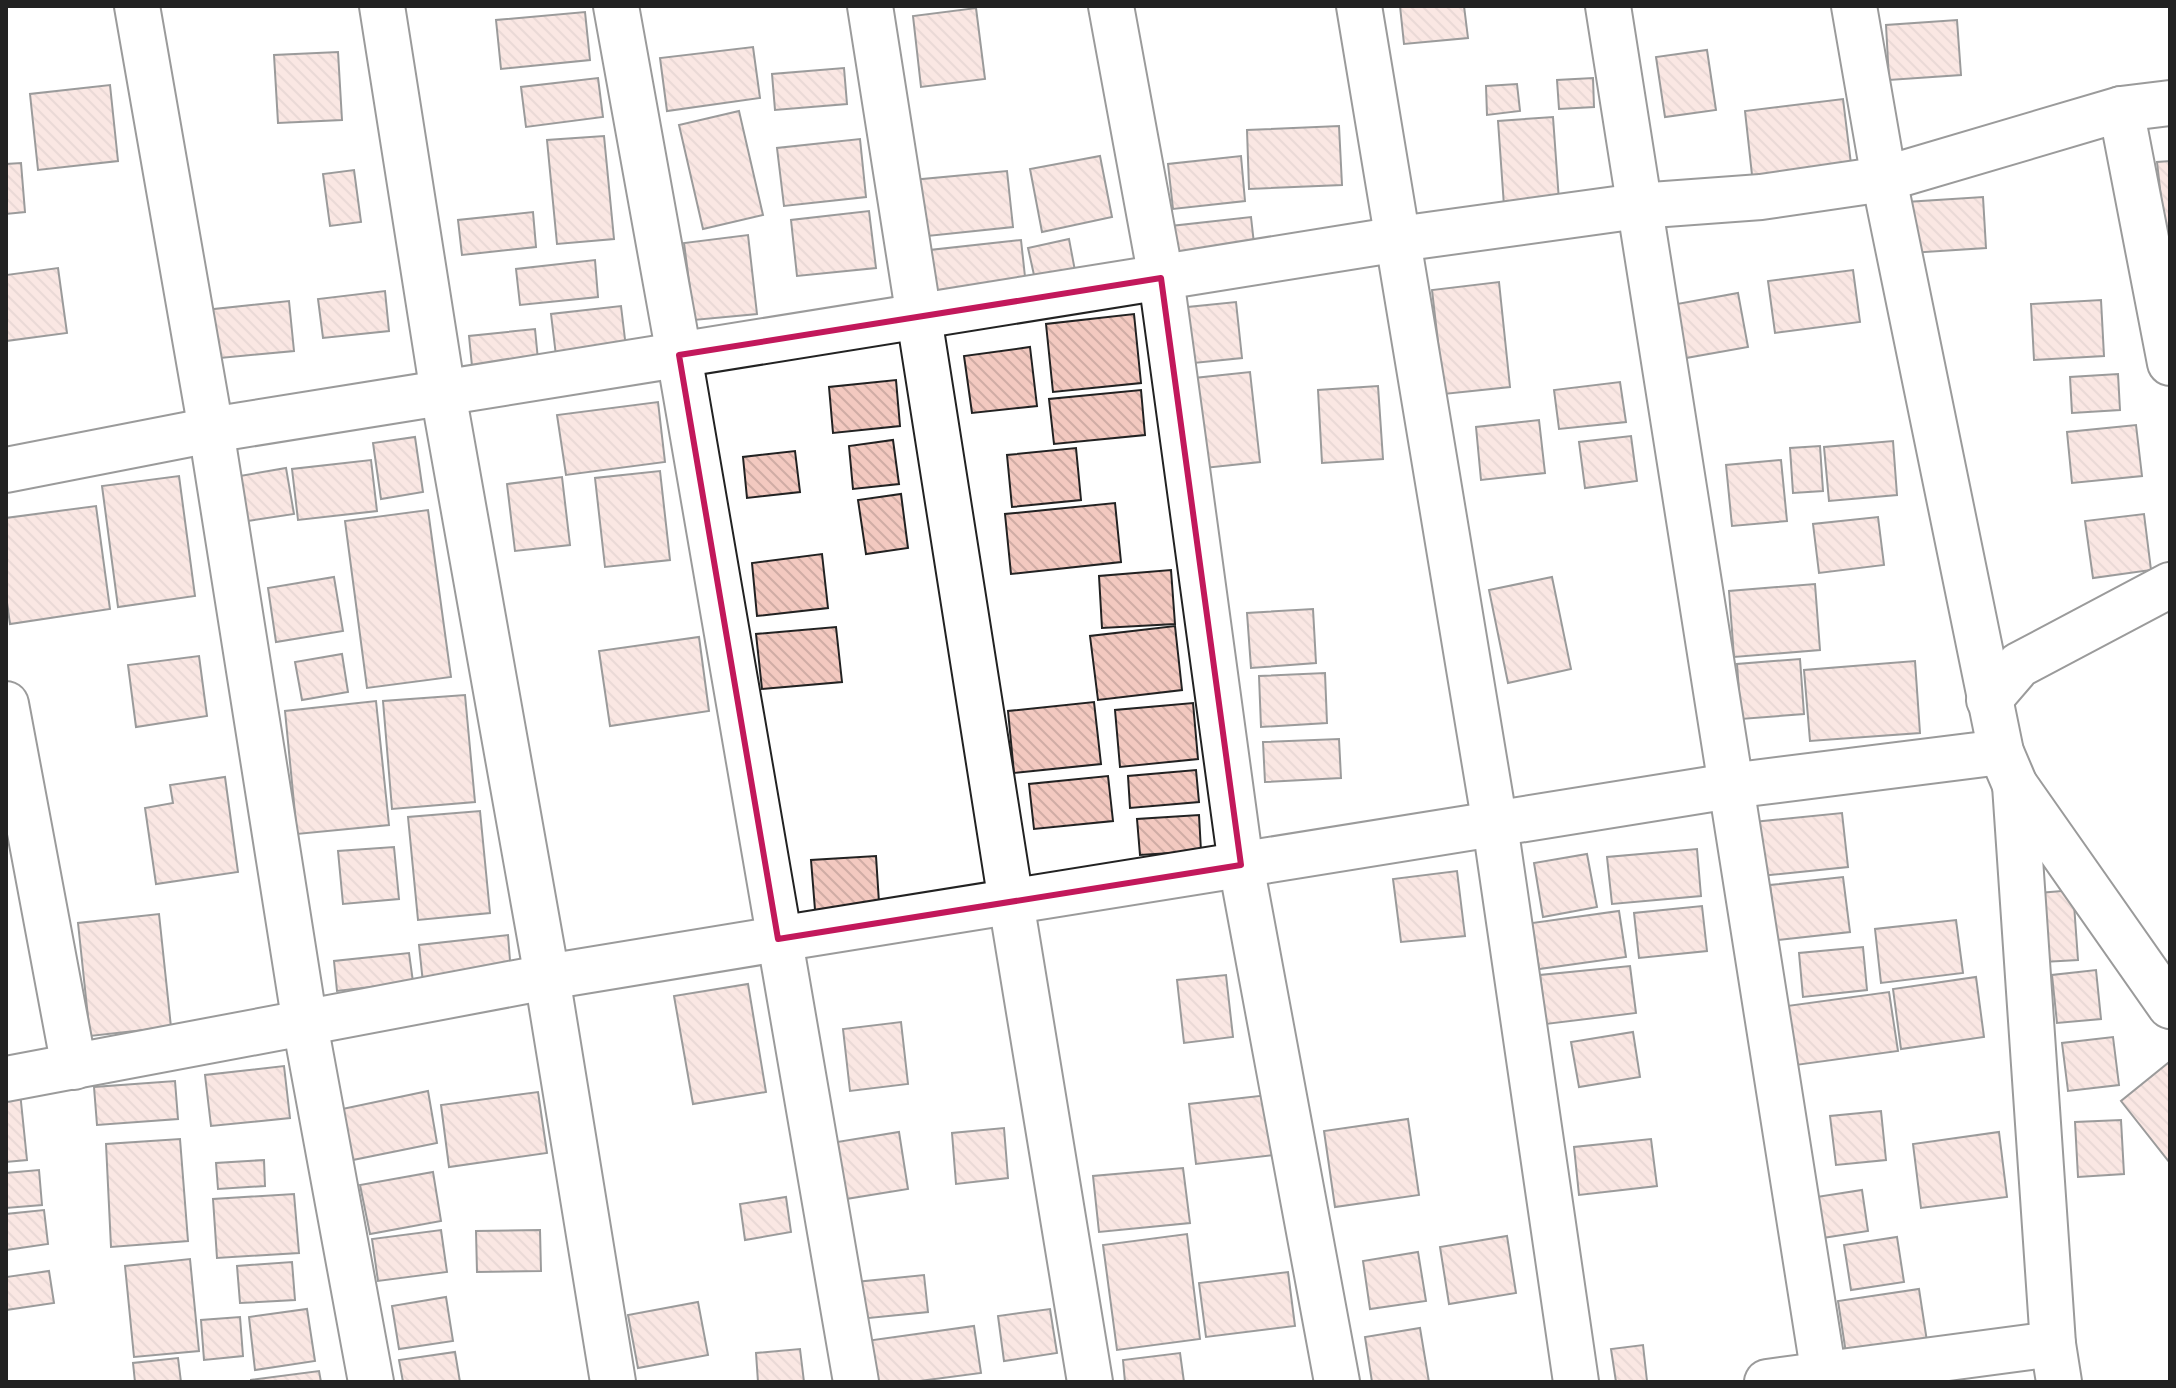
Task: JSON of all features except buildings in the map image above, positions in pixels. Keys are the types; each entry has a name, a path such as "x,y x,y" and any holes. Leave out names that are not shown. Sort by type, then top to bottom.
{"street":[{"path":"137,6 211,430 305,1024 371,1382"},
{"path":"382,6 443,393 547,977 613,1382"},
{"path":"616,6 856,1382"},
{"path":"870,6 1090,1382"},
{"path":"1111,6 1161,278 1241,865 1337,1382"},
{"path":"1359,6 1495,825 1576,1382"},
{"path":"1608,6 1825,1378"},
{"path":"1767,1382 2056,1363 2008,769 1989,700 1884,179 1854,6"},
{"path":"6,470 211,430 1399,239 1638,206 1761,197 1884,179 2121,109 2170,103"},
{"path":"2121,109 2170,363"},
{"path":"1989,700 2019,665 2170,585"},
{"path":"6,704 74,1067"},
{"path":"6,1079 547,977 1730,786 2008,769"},
{"path":"2008,769 2170,1006"}],"highlighted area":[{"path":"1161,278 1241,865 778,939 679,355"}]}
